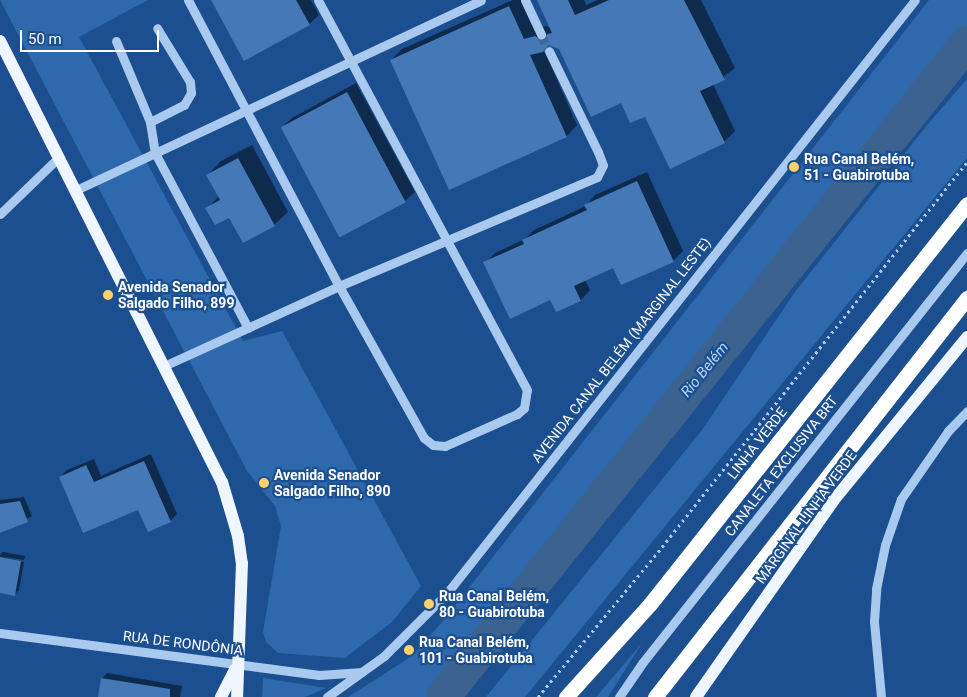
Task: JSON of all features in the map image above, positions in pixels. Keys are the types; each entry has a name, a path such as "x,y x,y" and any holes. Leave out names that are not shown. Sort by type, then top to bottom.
{"highway":[{"name":"LINHA VERDE","path":"566,697 650,604 967,204"},
{"path":"655,697 967,298"}],"main road":[{"path":"0,41 166,365 222,482 238,536 243,584 237,697"},
{"name":"MARGINAL LINHA VERDE","path":"696,697 833,501 967,337"},
{"path":"221,697 238,664"}],"street":[{"path":"188,0 248,110 339,286 424,438 433,445 445,446 517,414 527,399 527,390 448,241 349,62 318,0"},
{"path":"76,190 481,0"},
{"path":"525,0 541,35"},
{"name":"AVENIDA CANAL BELÉM (MARGINAL LESTE)","path":"327,697 407,636 447,593 915,0"},
{"path":"150,122 184,105 191,94 190,82 157,28"},
{"path":"116,41 150,122 155,153 248,328"},
{"path":"166,365 339,286 597,177 603,165 549,51"},
{"path":"0,214 59,158"},
{"name":"CANALETA EXCLUSIVA BRT","path":"619,697 643,662 967,253"},
{"path":"881,697 874,622 876,589 885,544 901,499 948,431 967,411"},
{"name":"RUA DE RONDÔNIA","path":"0,633 319,675 362,672"}],"path":[{"path":"538,697 658,552 967,162"}],"shaded area":[{"path":"0,0 148,0 79,37 243,341 282,331 421,586 392,622 345,658 278,653 266,642 263,632 281,526 275,506 247,471"},
{"path":"929,0 967,0 967,31 472,649 430,697 348,697 412,656 442,622"},
{"path":"967,79 967,158 525,697 486,697 702,430 795,292 928,124"},
{"path":"642,643 608,697 596,697"},
{"path":"263,678 326,688 305,697 262,697"}],"building":[{"path":"211,0 296,0 310,25 244,61"},
{"path":"537,0 568,0 575,15 609,0 684,0 725,80 700,91 725,143 670,169 645,117 630,123 621,103 591,117 559,49 549,45 543,52 530,55 567,137 449,190 390,60 509,6 524,39 535,36 543,41 547,34 552,33"},
{"path":"347,92 406,202 339,238 281,127"},
{"path":"238,158 275,226 243,243 229,218 215,225 205,208 220,200 206,175"},
{"path":"637,181 674,262 621,285 613,268 574,286 581,301 556,312 550,300 510,319 483,262 524,244 522,240 587,210 584,205"},
{"path":"144,461 171,522 148,532 138,510 83,533 59,477 86,465 94,482"},
{"path":"20,501 28,522 0,533 0,504"},
{"path":"0,557 21,561 15,596 0,593"},
{"path":"101,678 170,689 170,697 98,697"}],"waterway":[{"name":"Rio Belém","path":"443,697 967,43"}],"tunnel":[{"path":"541,35 549,51"}],"place":[{"name":"Rua Canal Belém, 51 - Guabirotuba","path":"794,167"},
{"name":"Avenida Senador Salgado Filho, 899","path":"108,295"},
{"name":"Avenida Senador Salgado Filho, 890","path":"264,483"},
{"name":"Rua Canal Belém, 80 - Guabirotuba","path":"429,604"},
{"name":"Rua Canal Belém, 101 - Guabirotuba","path":"409,650"}]}
